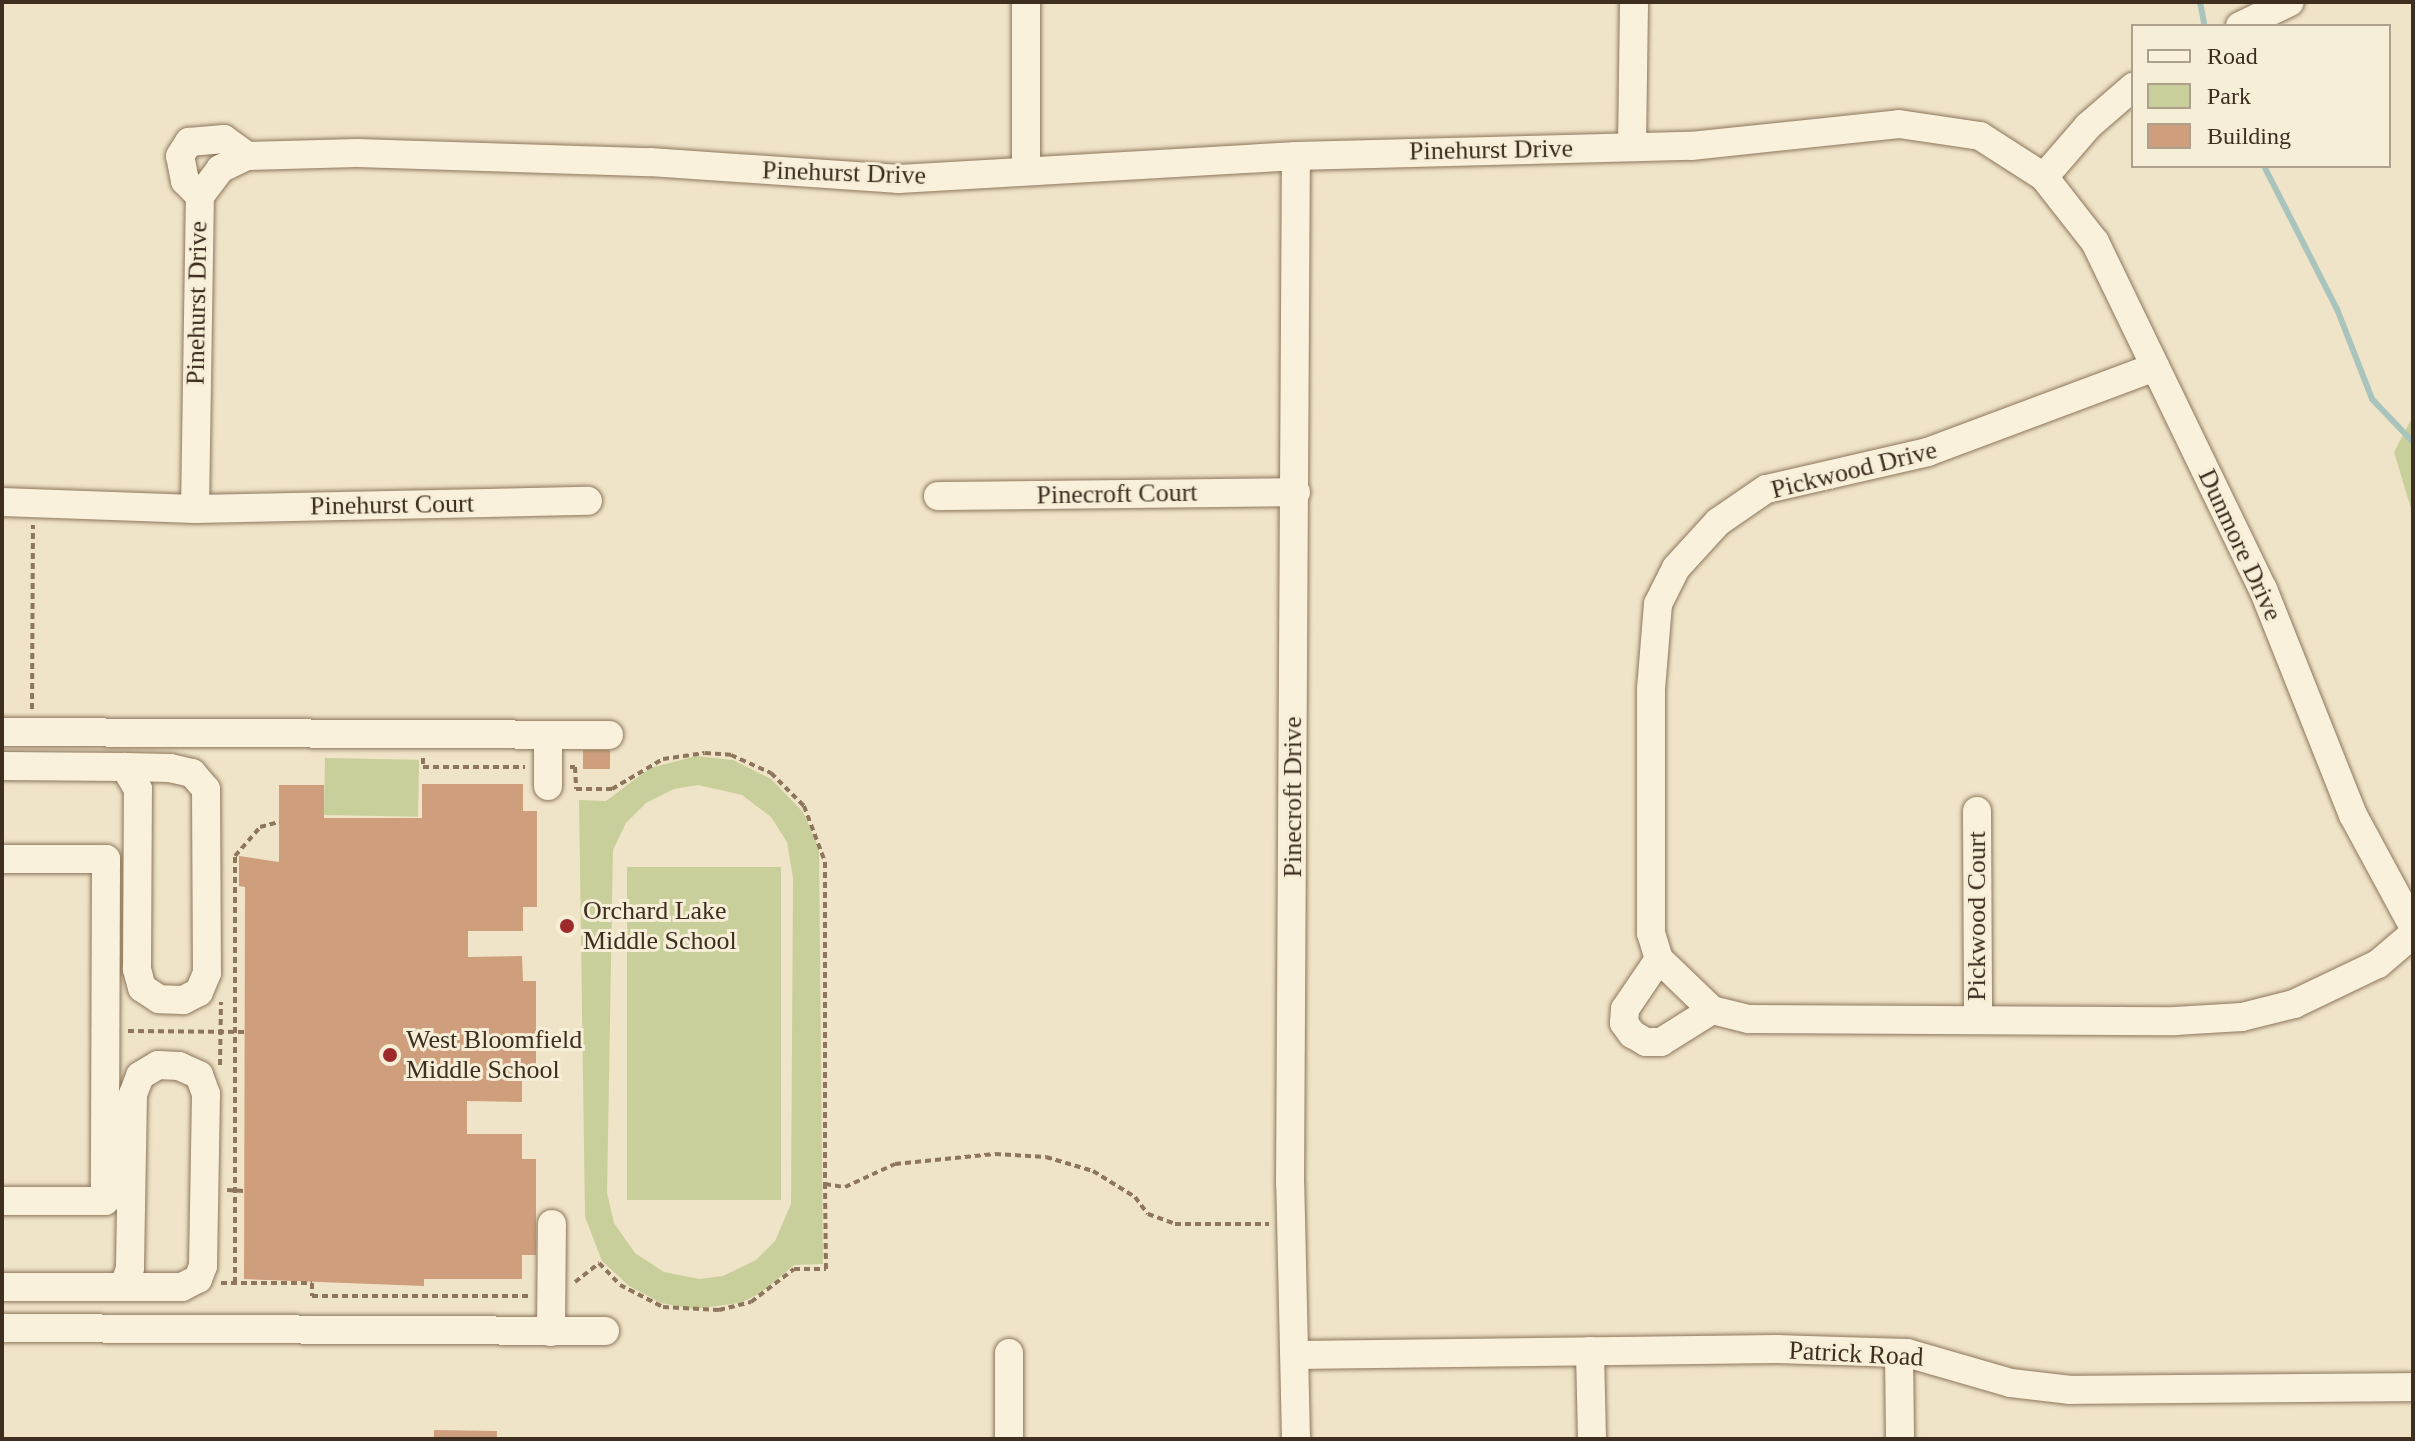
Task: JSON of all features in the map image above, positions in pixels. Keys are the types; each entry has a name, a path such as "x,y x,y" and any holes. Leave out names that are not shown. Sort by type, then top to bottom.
{"street":[{"path":"1026,2 1026,170"},
{"path":"1632,147 1634,2"},
{"path":"2244,24 2290,2"},
{"path":"2044,177 2088,126 2131,89"},
{"name":"Pinehurst Drive","path":"195,509 200,196 220,169 247,156 357,153 650,162 899,179 1296,156 1691,146 1899,124 1980,136 2044,177"},
{"path":"200,196 185,181 180,156 189,142 224,139 247,156"},
{"name":"Pinecroft Drive","path":"1296,156 1292,1224 1296,1439"},
{"name":"Dunmore Drive","path":"2044,177 2095,242 2263,589 2353,815 2413,926"},
{"name":"Pickwood Drive","path":"1659,959 1651,933 1651,689 1658,604 1676,568 1718,522 1766,489 1928,452 2155,367"},
{"name":"Pinecroft Court","path":"938,496 1296,492"},
{"name":"Pinehurst Court","path":"195,509 588,501"},
{"path":"2,502 195,509"},
{"path":"2,732 609,735"},
{"path":"548,735 548,776"},
{"path":"2,766 125,767 192,773 206,789 207,973 199,992 183,1000 159,999 142,988 137,969 138,789 125,767"},
{"name":"Pickwood Court","path":"1977,811 1978,1020"},
{"path":"2,859 106,859 105,1201 2,1201"},
{"path":"1712,1010 1661,1042 1646,1042 1632,1034 1624,1023 1625,1009 1659,959 1712,1010 1780,1020 2242,1017 2335,987 2378,964 2413,934"},
{"path":"2,1287 124,1287 182,1287 198,1279 203,1266 206,1094 199,1075 179,1066 158,1065 140,1076 133,1094 130,1268 124,1287"},
{"path":"551,1332 552,1224"},
{"path":"2,1328 605,1331"},
{"path":"1590,1351 1592,1439"},
{"name":"Patrick Road","path":"1296,1355 1590,1351 1899,1353 1949,1361 2011,1383 2071,1390 2413,1387"},
{"path":"1009,1353 1009,1439"},
{"path":"1899,1353 1900,1439"}],"path":[{"path":"32,732 33,503"},
{"path":"212,1291 219,1283 312,1283 312,1296 551,1293 565,1291 599,1263 620,1285 663,1307 719,1310 751,1302 794,1269 826,1269 826,882 822,844 804,806 771,773 731,755 705,753 663,759 612,789 576,789 575,767 548,776 423,767 423,750"},
{"path":"235,1283 235,856 260,827 279,822"},
{"path":"106,1031 245,1032"},
{"path":"825,1184 845,1187 895,1164 995,1154 1046,1157 1093,1171 1135,1197 1148,1214 1175,1224 1292,1224"}],"green space":[{"path":"2413,416 2413,515 2394,452"},
{"path":"696,756 733,760 771,779 803,812 819,848 823,1264 794,1265 761,1293 740,1303 694,1309 661,1303 629,1286 602,1261 585,1217 579,800 606,801 650,768","holes":["698,785 742,795 771,817 787,842 793,878 791,1204 775,1241 756,1260 723,1276 699,1279 664,1272 635,1253 614,1223 607,1193 613,850 626,823 646,803 674,789"]},
{"path":"325,758 419,760 418,817 324,815"},
{"path":"627,867 781,867 781,1200 627,1200"}],"building":[{"path":"583,750 610,750 610,769 583,769"},
{"name":"West Bloomfield Middle School","path":"422,784 523,784 523,811 537,811 537,907 523,907 523,931 468,931 468,957 522,956 523,981 536,981 536,1077 522,1078 522,1102 467,1101 467,1134 522,1134 522,1159 536,1159 536,1255 522,1255 522,1279 424,1279 424,1286 244,1279 245,887 239,886 239,856 279,862 279,785 324,785 324,818 422,818"},
{"path":"434,1430 497,1431 497,1439 434,1439"}],"waterway":[{"path":"2200,2 2204,23"},
{"path":"2265,168 2337,309 2372,399 2413,442"}],"place":[{"name":"Orchard Lake Middle School","path":"567,926"},
{"name":"West Bloomfield Middle School","path":"390,1055"}]}
